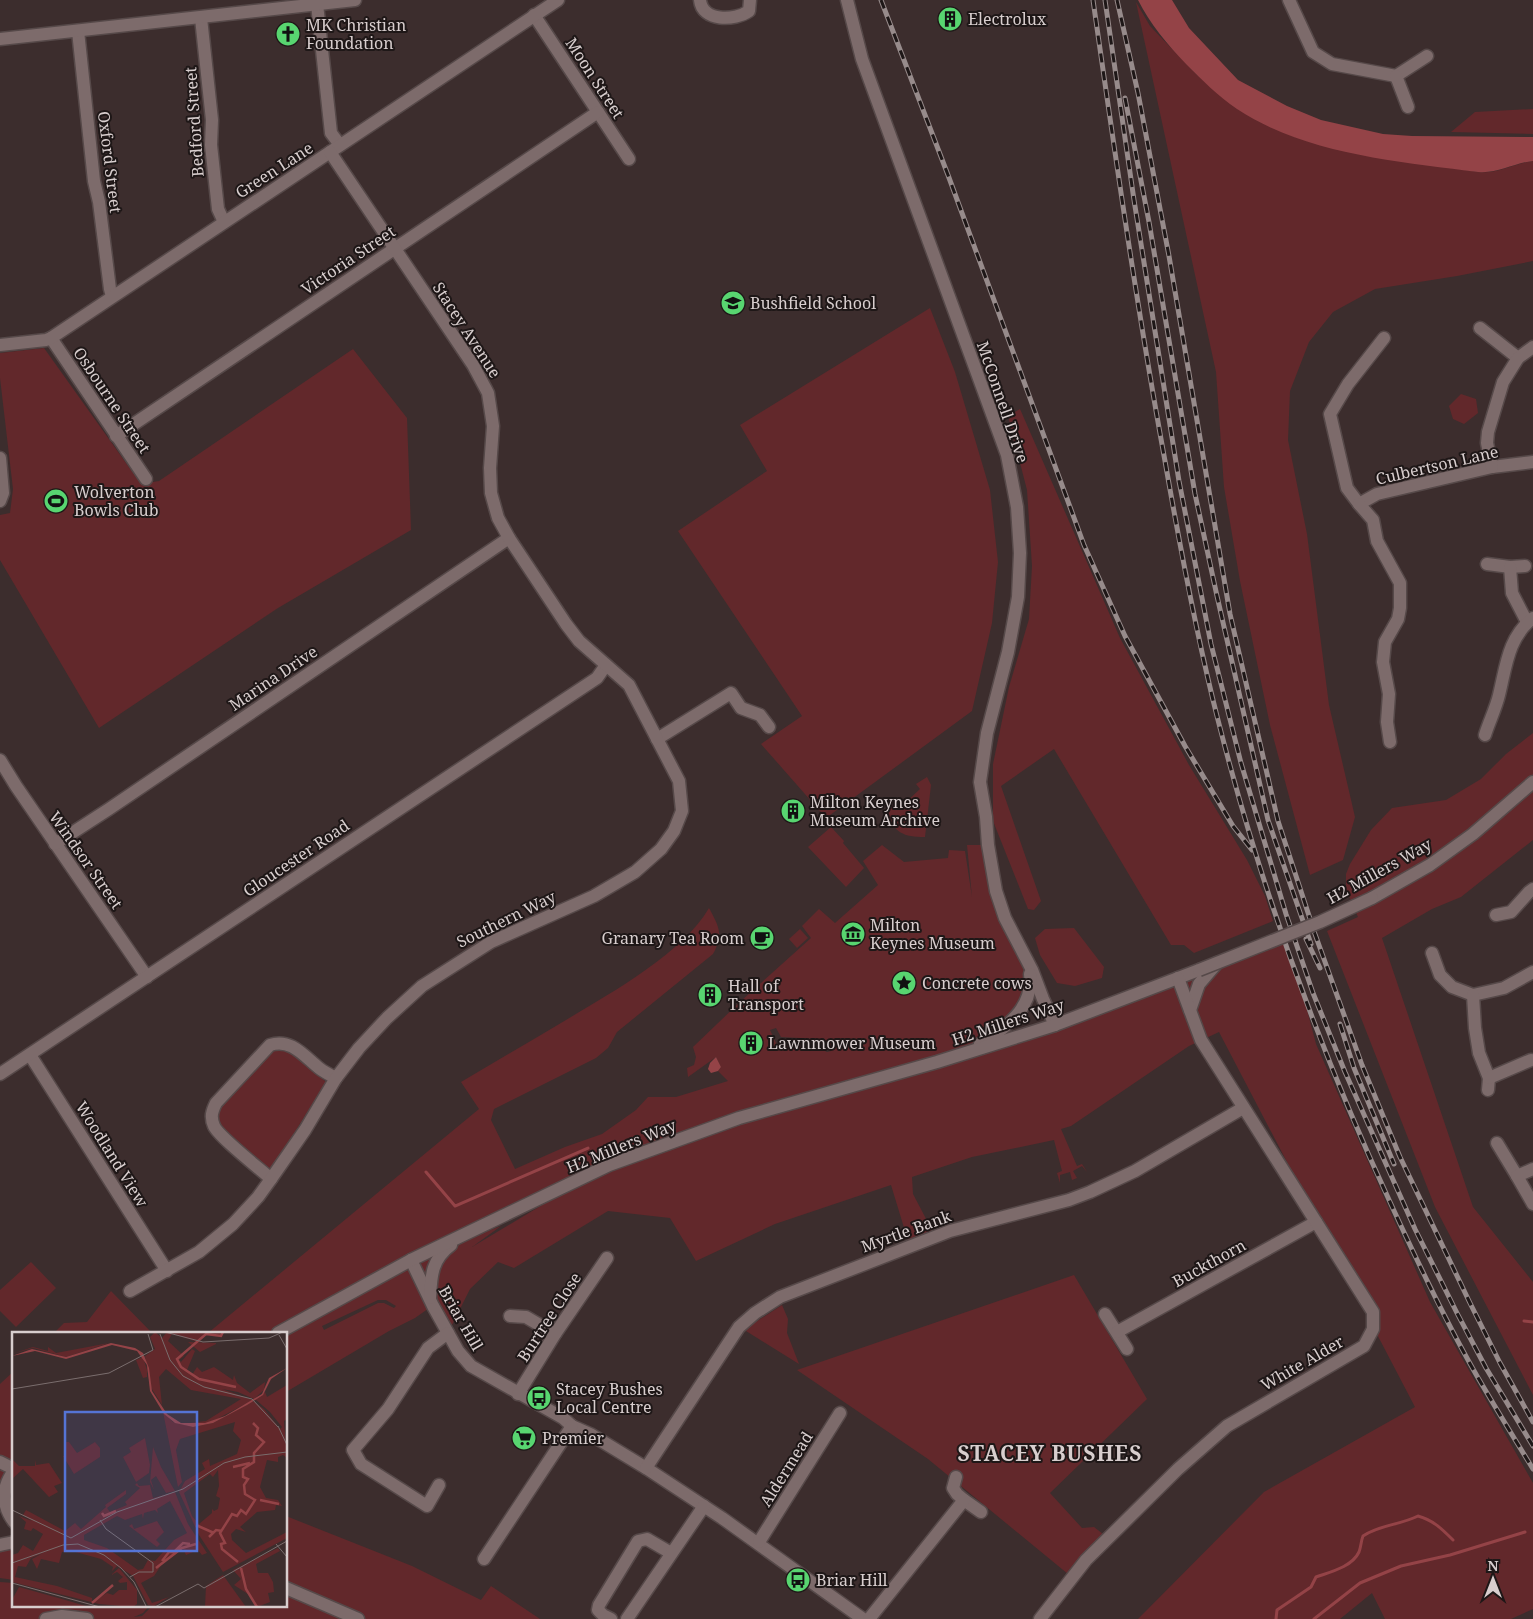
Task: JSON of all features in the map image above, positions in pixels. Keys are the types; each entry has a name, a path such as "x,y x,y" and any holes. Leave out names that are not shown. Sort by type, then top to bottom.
{"street":[{"path":"0,39 201,18 271,5 355,0"},
{"name":"Green Lane","path":"0,345 51,338 558,0"},
{"path":"700,0 700,5 707,14 716,18 743,15 749,11 750,0"},
{"name":"McConnell Drive","path":"847,0 862,59 1007,455 1017,508 1020,553 1018,597 1008,652 987,732 980,782 996,891 1005,918 1030,966 1042,999 1055,1025"},
{"path":"1288,0 1313,52 1332,64 1396,76 1427,56"},
{"name":"Stacey Avenue","path":"315,3 331,133 335,149 394,248 473,365 488,393 494,426 490,468 491,493 498,518 509,538 566,624 579,640 606,664"},
{"name":"Moon Street","path":"534,15 629,159"},
{"name":"Bedford Street","path":"201,18 212,120 211,145 218,209 224,222"},
{"name":"Oxford Street","path":"78,31 94,181 99,202 112,296"},
{"path":"1396,76 1408,107"},
{"name":"Victoria Street","path":"116,436 598,112"},
{"path":"1480,328 1518,358"},
{"name":"Osbourne Street","path":"51,338 146,479"},
{"path":"1384,338 1348,384 1330,414 1347,488 1373,520 1377,541 1400,583 1398,619 1385,642 1383,662 1389,694 1388,722 1390,742"},
{"path":"1492,467 1487,443 1488,432 1503,382 1518,358 1533,347"},
{"path":"0,458 3,493 0,501"},
{"name":"Culbertson Lane","path":"1359,504 1377,494 1492,467 1533,462"},
{"name":"Marina Drive","path":"55,844 509,538"},
{"path":"1487,564 1510,567 1525,566"},
{"path":"1484,735 1499,696 1508,655 1513,642 1530,620 1512,593 1510,567"},
{"name":"Southern Way","path":"130,1291 167,1272 199,1252 233,1224 271,1180 305,1130 336,1078 359,1048 387,1018 422,986 491,942 594,896 635,872 661,849 674,831 682,811 678,781 629,685 606,664"},
{"name":"Gloucester Road","path":"0,1074 597,678 606,664"},
{"path":"657,739 731,693 742,708 760,715 769,727"},
{"name":"Windsor Street","path":"0,760 55,844 147,977"},
{"name":"H2 Millers Way","path":"280,1332 411,1260 609,1165 738,1118 1055,1025 1320,922 1372,898 1430,865 1473,834 1533,782"},
{"path":"1496,915 1511,912 1528,892 1533,889"},
{"path":"1432,953 1440,975 1452,987 1473,995 1504,988 1533,972"},
{"path":"1190,1010 1199,984 1217,963"},
{"path":"968,1052 1006,1026 1024,1007 1032,984 1030,966"},
{"name":"White Alder","path":"1040,1619 1086,1560 1178,1469 1227,1426 1364,1346 1373,1329 1373,1312 1201,1040 1178,978"},
{"path":"1473,995 1479,1053 1489,1084 1530,1059"},
{"path":"271,1180 216,1131 212,1117 212,1110 216,1103 270,1045 277,1042 293,1046 321,1070 336,1078"},
{"name":"Woodland View","path":"30,1054 167,1272"},
{"name":"Myrtle Bank","path":"646,1468 739,1327 755,1312 780,1297 950,1231 1069,1200 1090,1192 1134,1171 1243,1108"},
{"path":"1496,1143 1533,1204"},
{"path":"1517,1176 1533,1169"},
{"name":"Buckthorn","path":"1117,1332 1316,1222"},
{"path":"430,1299 433,1269 442,1252 471,1230"},
{"name":"Burtree Close","path":"518,1394 555,1334 607,1258"},
{"name":"Briar Hill","path":"411,1260 458,1351 471,1366 646,1468 759,1542 863,1619"},
{"path":"1106,1314 1127,1349"},
{"path":"510,1316 526,1317 555,1334"},
{"path":"439,1486 427,1506 361,1464 353,1450 388,1409 428,1348 448,1333"},
{"name":"Aldermead","path":"759,1542 840,1413"},
{"path":"484,1559 572,1426"},
{"path":"0,1462 12,1469"},
{"path":"12,1473 7,1481 2,1505 12,1519"},
{"path":"956,1478 953,1488 957,1494 981,1512"},
{"path":"869,1619 964,1500"},
{"path":"627,1619 704,1506"},
{"path":"611,1619 598,1610 598,1605 638,1541 647,1539 671,1553"},
{"path":"288,1589 358,1619"},
{"path":"46,1619 62,1616 87,1619"}],"shaded area":[{"path":"1138,0 1172,0 1189,28 1238,80 1287,106 1321,120 1383,134 1533,137 1533,161 1499,170 1478,172 1353,154 1292,136 1264,124 1237,109 1204,82 1153,26"},
{"path":"1136,2 1150,26 1197,75 1238,109 1258,121 1295,137 1377,157 1478,172 1499,170 1533,161 1533,261 1457,276 1375,289 1333,312 1309,342 1290,391 1288,440 1307,534 1329,705 1355,817 1343,860 1310,875 1270,725 1240,581 1224,487 1216,372"},
{"path":"1533,109 1533,134 1451,132 1475,112"},
{"path":"930,308 955,372 990,490 998,562 992,623 972,711 826,818 761,744 802,716 678,531 767,471 740,425"},
{"path":"44,348 141,484 159,481 353,349 407,418 411,530 278,608 99,728 0,560 0,515 10,513 13,489 0,378 0,353"},
{"path":"1461,394 1476,399 1478,413 1464,424 1453,419 1449,406"},
{"path":"1020,409 1120,638 1189,765 1247,860 1265,896 1273,921 1194,953 1184,945 1171,945 1054,749 1001,786 1041,901 1034,910 1028,909 993,821 993,764 1009,687 1029,619 1032,566 1027,490 1008,416"},
{"path":"1533,733 1533,840 1461,897 1432,909 1382,938 1473,1207 1533,1282 1533,1395 1435,1207 1327,931 1358,917 1346,889 1346,874 1371,830 1392,808 1446,800 1481,779 1506,754"},
{"path":"927,777 931,785 925,837 905,835 896,829 886,812 897,802 903,805 920,789 916,784"},
{"path":"831,827 864,868 846,887 808,847"},
{"path":"882,845 904,862 948,858 949,850 965,851 972,897 967,845 988,845 996,891 1029,966 1024,1007 970,1051 1282,938 1304,998 1316,1044 1430,1302 1533,1483 1533,1609 1511,1619 1385,1619 1372,1593 1340,1619 1138,1619 1264,1492 1415,1407 1219,1032 1189,1046 1071,1126 1061,1129 1077,1166 1082,1164 1087,1172 1082,1166 1073,1171 1077,1178 1072,1180 1070,1172 1060,1175 1060,1183 1057,1173 1062,1171 1054,1140 972,1157 912,1177 913,1194 934,1234 909,1244 891,1185 775,1224 696,1261 670,1218 608,1211 514,1268 498,1262 470,1289 448,1333 432,1306 415,1318 389,1331 288,1391 288,1332 209,1332 479,1109 461,1082 645,971 682,941 709,908 719,931 718,941 713,954 617,1032 608,1048 596,1058 494,1109 491,1120 515,1169 565,1147 602,1134 636,1110 648,1097 676,1097 728,1081 718,1071 721,1067 716,1057 688,1077 687,1068 694,1065 696,1057 693,1047 811,938 802,926 819,909 835,923 878,885 863,861","holes":["776,1028 781,1037 818,1039 831,1051 827,1052 817,1047 777,1045 770,1030","748,1038 756,1040 754,1050 743,1047 740,1039 746,1042","602,1169 472,1247 501,1226 418,1257","378,1300 386,1300 396,1306 394,1308 384,1303 378,1303 324,1330 322,1326"]},
{"path":"1074,928 1104,967 1102,978 1075,986 1057,983 1040,955 1035,938 1045,929"},
{"path":"800,929 808,938 797,948 789,939"},
{"path":"278,1048 290,1050 326,1082 270,1172 217,1126 218,1113 225,1102 265,1056"},
{"path":"716,1057 721,1067 718,1071 711,1073 708,1069 710,1063"},
{"path":"31,1262 56,1288 16,1327 0,1311 0,1290"},
{"path":"1074,1275 1147,1399 1050,1493 1082,1528 1094,1527 1103,1534 1068,1574 928,1459 797,1370"},
{"path":"111,1291 151,1332 55,1332 64,1323 87,1322"},
{"path":"782,1305 788,1319 787,1333 799,1364 746,1331 751,1325"},
{"path":"12,1373 12,1477 0,1511 0,1384"},
{"path":"288,1517 412,1566 481,1600 491,1586 540,1619 0,1619 0,1582 12,1583 12,1606 149,1606 143,1613 134,1617 142,1616 152,1606 288,1606"},
{"path":"12,1539 12,1580 0,1578 0,1542"}],"waterway":[{"path":"426,1172 455,1206 588,1148"},
{"path":"1524,1321 1533,1322"},
{"path":"1276,1619 1277,1610 1311,1587 1316,1577 1351,1562 1359,1552 1363,1536 1369,1532 1418,1516 1433,1522 1453,1540"},
{"path":"1314,1619 1360,1583 1401,1566 1450,1555 1525,1532"}],"railway":[{"path":"881,0 948,175 1084,545 1125,636 1185,746 1233,826 1252,850"},
{"path":"1093,0 1136,289 1183,558 1210,688 1252,843 1315,1025 1364,1143 1410,1246 1484,1388 1533,1469"},
{"path":"1105,0 1134,200 1179,481 1211,644 1241,763 1286,914 1313,993 1345,1072 1415,1229 1457,1313 1486,1368 1533,1446"},
{"path":"1117,0 1138,93 1169,256 1230,614 1278,821 1315,934 1362,1065 1400,1157 1500,1363 1533,1422"},
{"path":"1125,98 1149,222 1195,494 1217,596 1268,820 1311,944"},
{"path":"1306,939 1320,968"},
{"path":"1340,1024 1354,1068 1394,1164"}],"place":[{"name":"Electrolux","path":"950,19"},
{"name":"MK Christian Foundation","path":"288,34"},
{"name":"Bushfield School","path":"733,303"},
{"name":"Wolverton Bowls Club","path":"56,501"},
{"name":"Milton Keynes Museum Archive","path":"793,811"},
{"name":"Milton Keynes Museum","path":"853,934"},
{"name":"Granary Tea Room","path":"762,938"},
{"name":"Concrete cows","path":"904,983"},
{"name":"Hall of Transport","path":"710,995"},
{"name":"Lawnmower Museum","path":"751,1043"},
{"name":"Stacey Bushes Local Centre","path":"539,1398"},
{"name":"Premier","path":"524,1438"},
{"name":"Briar Hill","path":"798,1580"}],"district":[{"name":"STACEY BUSHES","path":"1050,1454"}]}
